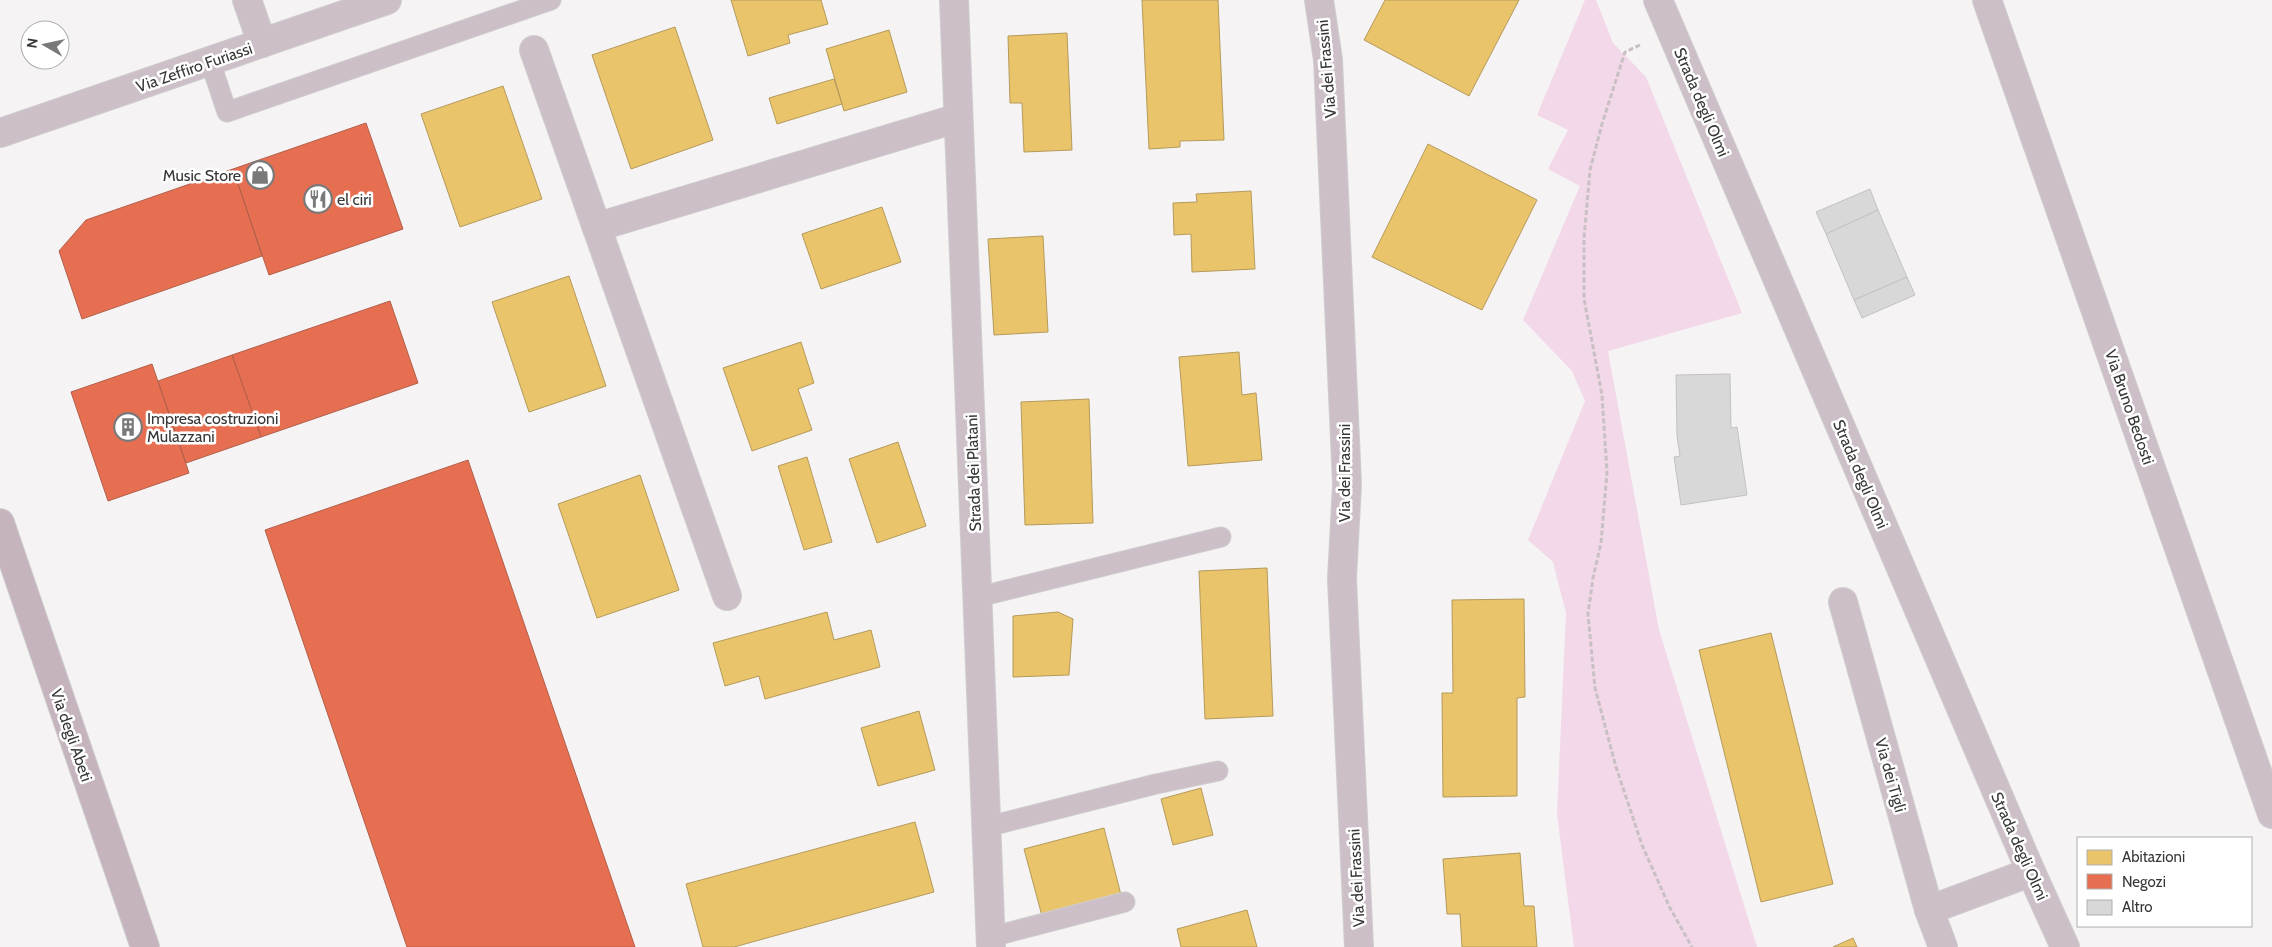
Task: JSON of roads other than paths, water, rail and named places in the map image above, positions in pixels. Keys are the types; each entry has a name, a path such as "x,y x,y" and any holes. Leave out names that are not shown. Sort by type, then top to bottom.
{"street":[{"path":"247,0 262,43"},
{"name":"Via Zeffiro Furiassi","path":"0,133 387,0"},
{"name":"Strada dei Platani","path":"954,0 991,942"},
{"name":"Via dei Frassini","path":"1319,0 1328,60 1347,484 1342,579 1359,947"},
{"name":"Strada degli Olmi","path":"1658,0 2030,872 2065,947"},
{"name":"Via Bruno Bedosti","path":"1987,0 2272,814"},
{"path":"534,50 727,596"},
{"path":"597,227 958,118"},
{"name":"Via degli Abeti","path":"0,524 145,947"},
{"name":"Via dei Tigli","path":"1843,602 1929,910 1943,947"},
{"path":"1929,910 2030,872"}],"lane":[{"path":"210,61 227,112 551,0"},
{"path":"978,597 1221,537"},
{"path":"986,827 1156,784 1218,771"},
{"path":"991,942 1125,902"}],"place":[{"name":"Music Store","path":"260,175"},
{"name":"el ciri","path":"318,199"},
{"name":"Impresa costruzioni Mulazzani","path":"128,427"}]}
